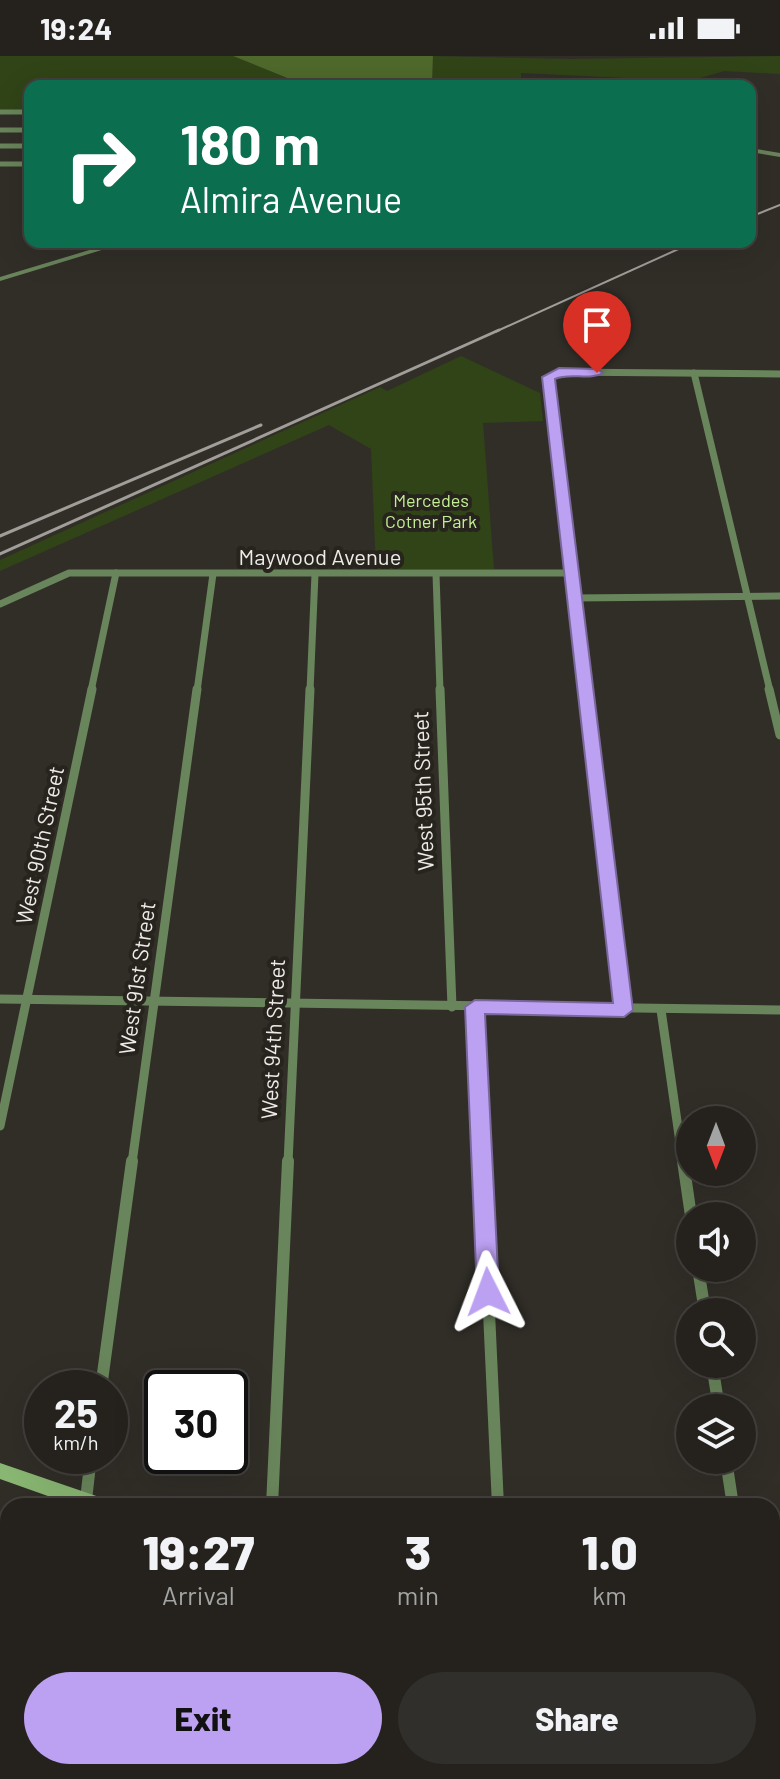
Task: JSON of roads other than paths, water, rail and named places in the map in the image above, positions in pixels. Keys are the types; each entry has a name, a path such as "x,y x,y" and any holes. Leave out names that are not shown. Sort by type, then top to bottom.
{"main road":[{"path":"0,1471 78,1498"}],"street":[{"path":"0,112 24,112"},
{"path":"0,130 24,130"},
{"path":"0,146 24,146"},
{"path":"756,151 780,155"},
{"path":"0,164 24,164"},
{"path":"0,279 104,248"},
{"path":"694,373 780,735"},
{"path":"624,1010 548,377 552,374 780,374"},
{"name":"Maywood Avenue","path":"0,604 69,573 570,573"},
{"name":"West 90th Street","path":"0,1126 116,573"},
{"name":"West 91st Street","path":"103,1370 213,574"},
{"name":"West 94th Street","path":"272,1498 315,574"},
{"name":"West 95th Street","path":"436,574 452,1007"},
{"path":"573,598 780,596"},
{"path":"0,999 780,1010"},
{"path":"475,1007 498,1498"},
{"path":"661,1010 689,1202"},
{"path":"92,1474 93,1498"},
{"path":"728,1474 732,1498"}],"railway":[{"path":"756,215 780,205"},
{"path":"495,332 681,248"},
{"path":"0,554 499,330"},
{"path":"0,536 261,425"}],"park label":[{"name":"Mercedes Cotner Park","path":"431,510"}]}
